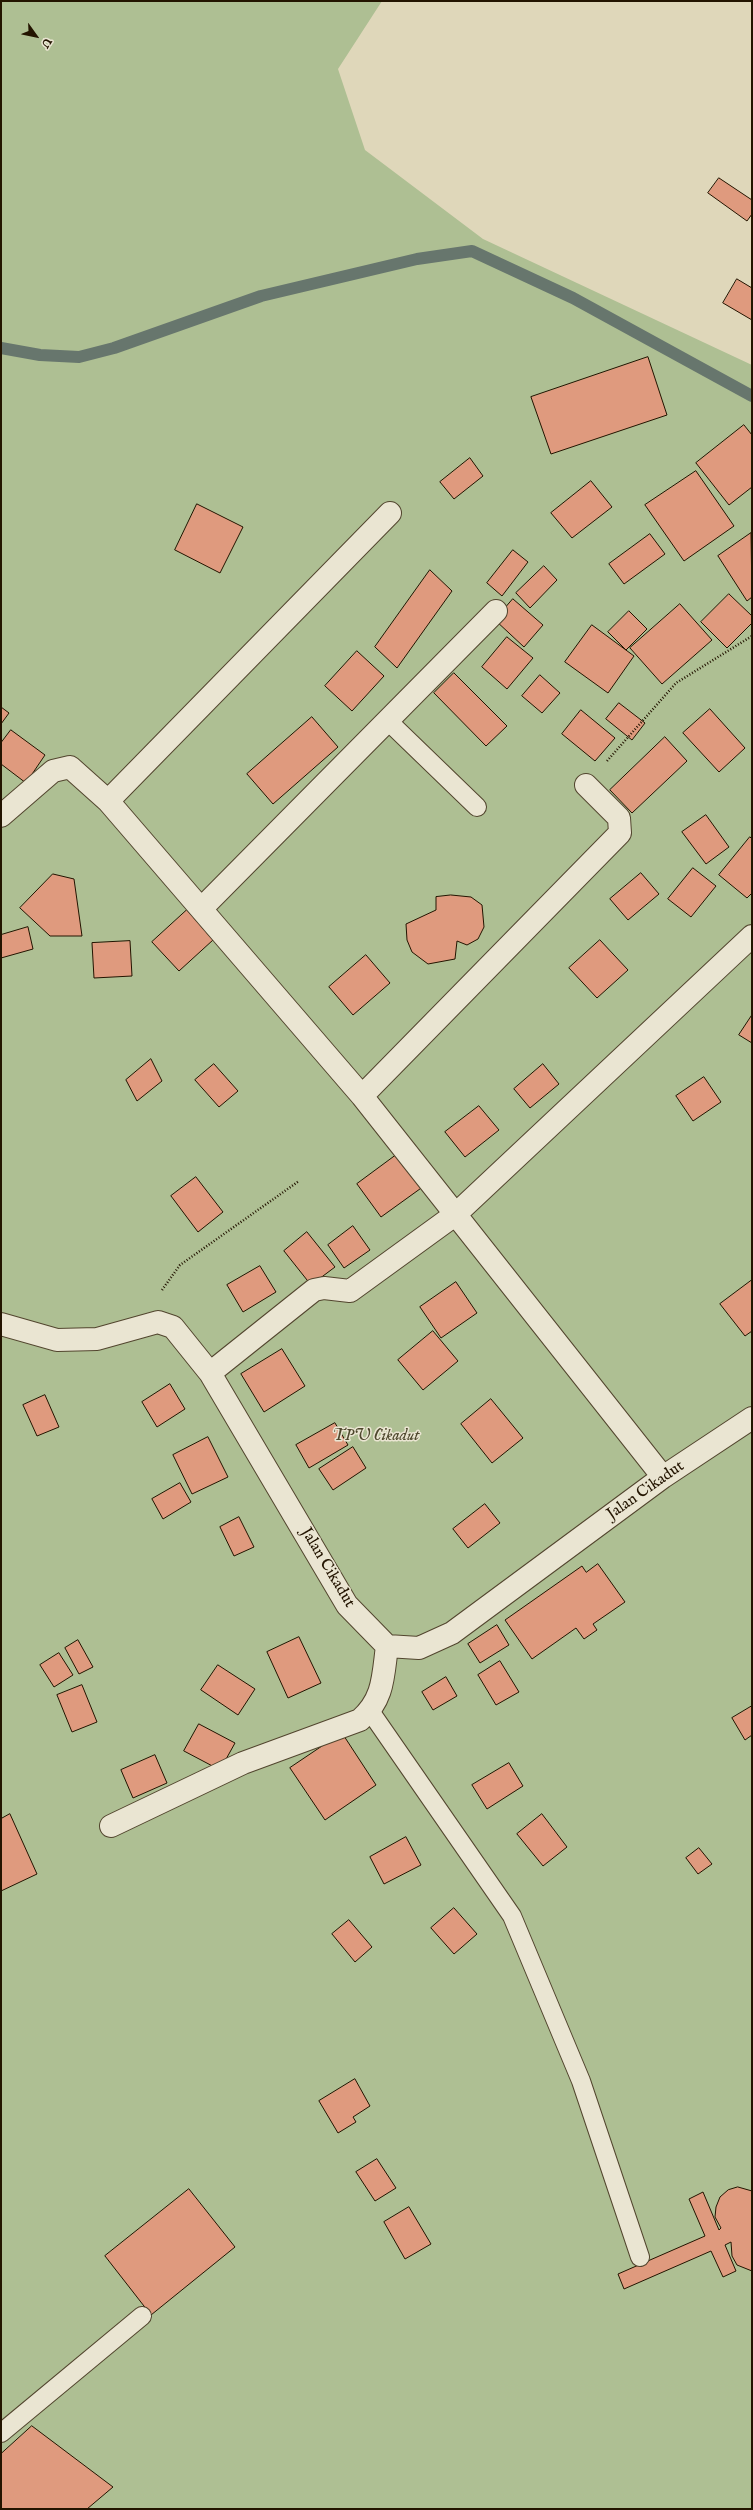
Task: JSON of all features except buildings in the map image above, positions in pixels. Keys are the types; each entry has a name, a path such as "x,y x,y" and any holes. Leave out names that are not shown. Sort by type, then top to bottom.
{"street":[{"path":"108,801 390,513"},
{"path":"202,908 496,611"},
{"path":"1,816 53,770 62,767 70,767 108,801 202,908 362,1096 663,1478"},
{"path":"362,1096 620,833 619,818 586,785"},
{"path":"210,1373 314,1290 324,1288 350,1291 456,1214 752,936"},
{"path":"1,1324 57,1340 65,1340 97,1339 158,1322"},
{"name":"Jalan Cikadut","path":"158,1322 173,1326 210,1373 347,1606 387,1646 419,1648 452,1633 663,1478 752,1418"},
{"path":"111,1826 243,1763 360,1720 370,1711 379,1697 387,1646"}],"lane":[{"path":"387,720 477,807"},
{"path":"370,1711 512,1916 581,2081 640,2257"},
{"path":"1,2433 142,2316"}],"path":[{"path":"586,785 676,683 752,636"},
{"path":"158,1322 159,1296 167,1280 180,1266 299,1181"}],"green space":[{"name":"TPU Cikadut","path":"1,1 382,1 338,69 365,150 483,239 752,365 752,2509 1,2509"}],"waterway":[{"path":"1,348 40,355 79,357 114,348 261,296 417,259 472,251 573,298 752,396"}]}
